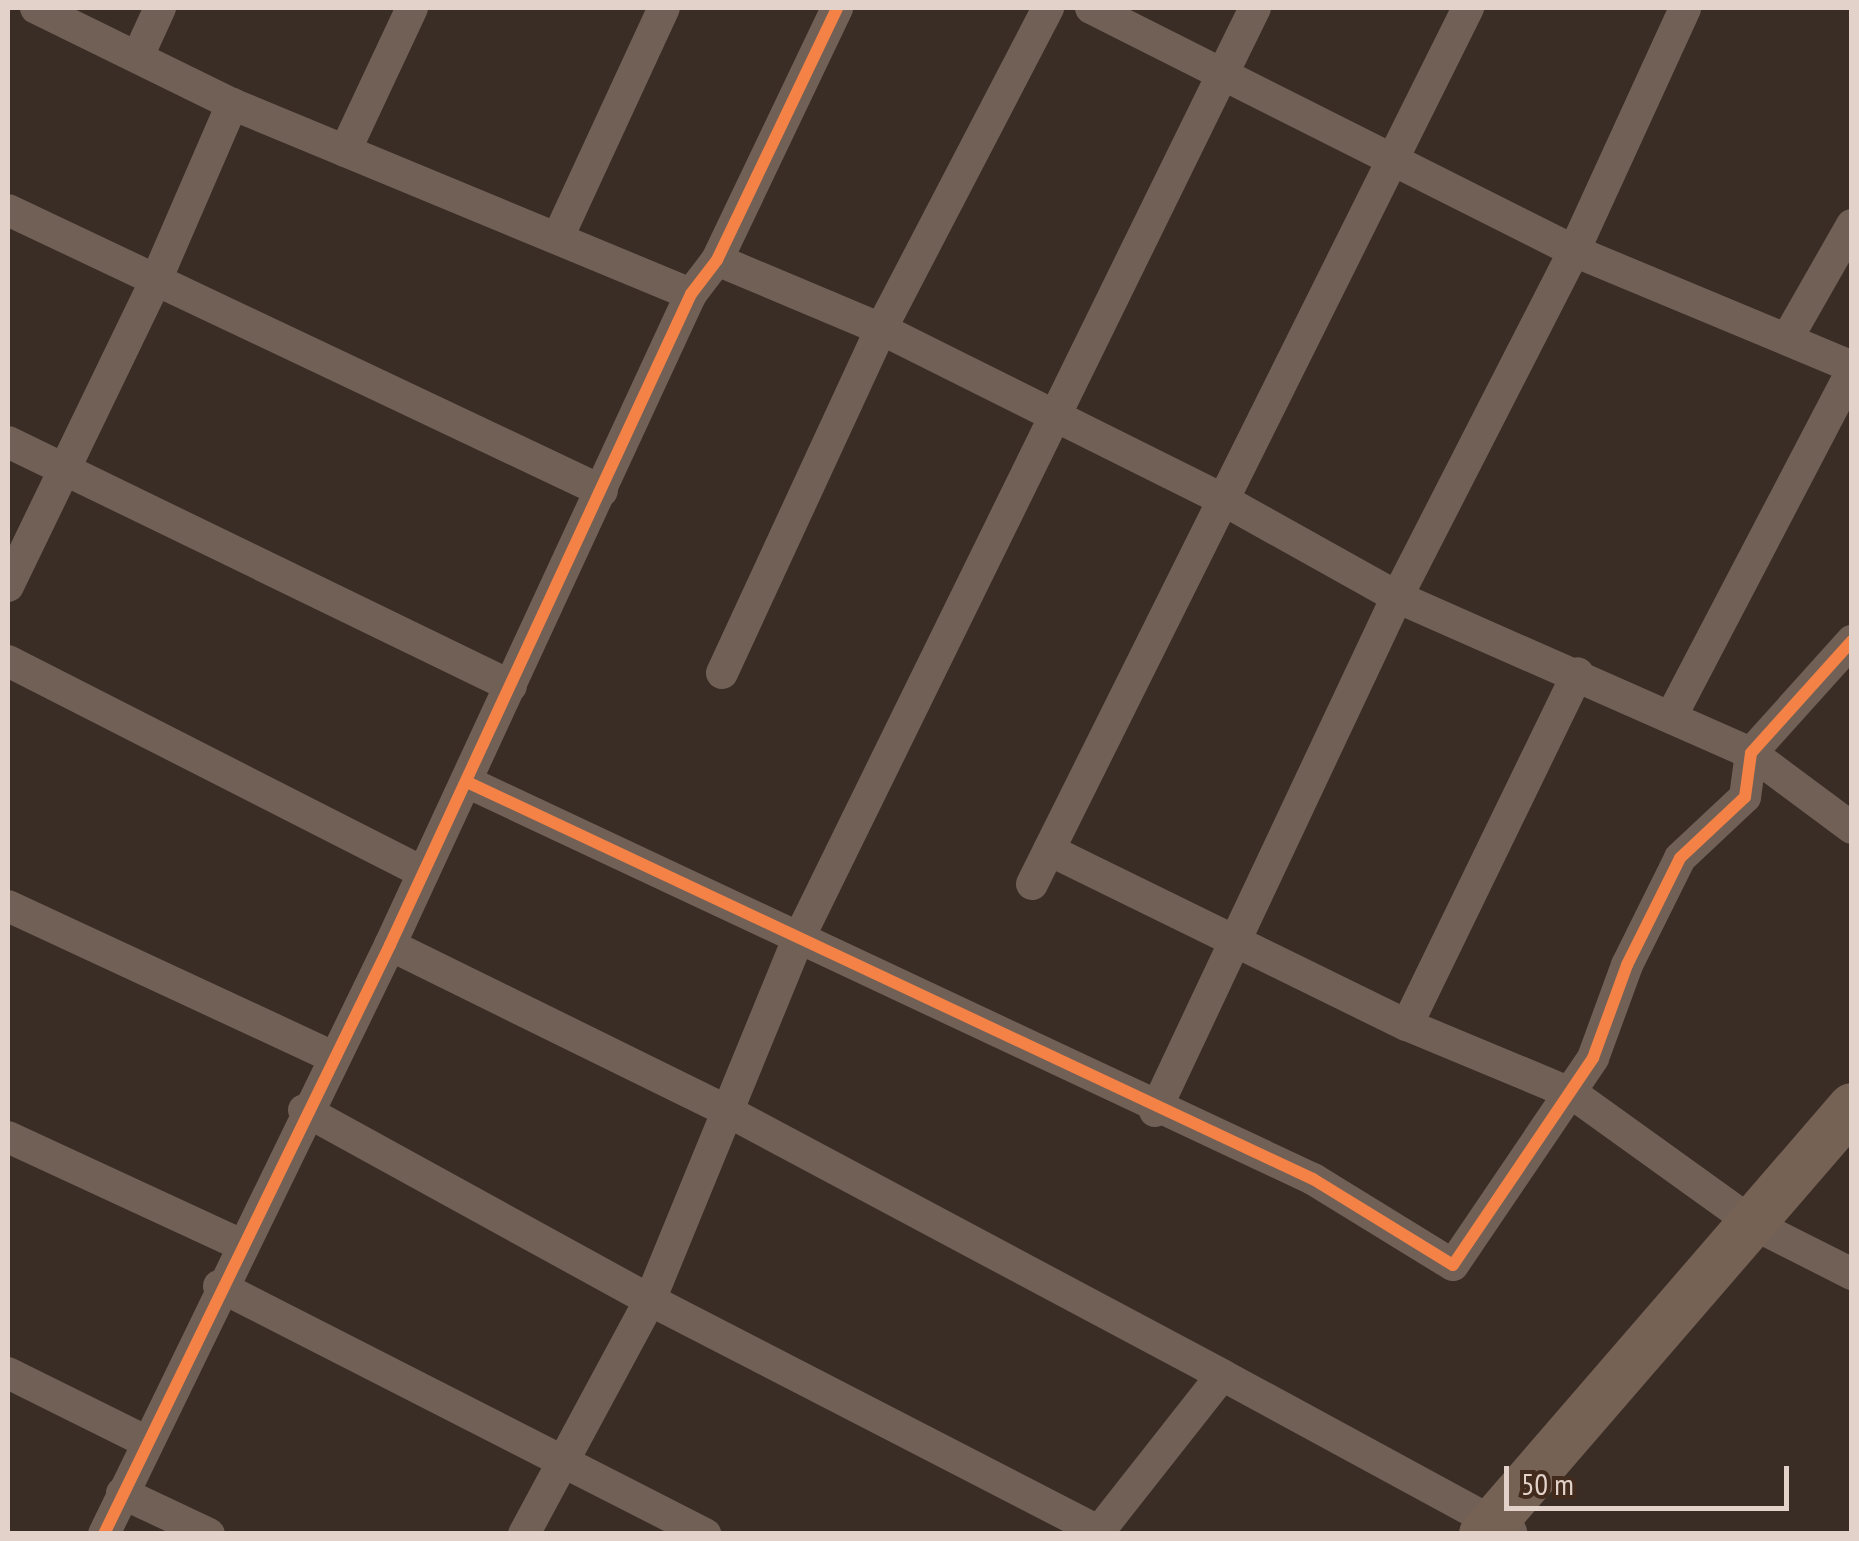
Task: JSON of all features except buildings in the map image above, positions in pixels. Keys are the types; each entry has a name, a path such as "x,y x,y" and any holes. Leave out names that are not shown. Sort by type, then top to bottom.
{"street":[{"path":"36,8 232,104 559,235 692,294"},
{"path":"138,56 160,8"},
{"path":"345,151 412,8"},
{"path":"559,235 664,8"},
{"path":"104,1534 304,1110 390,945 692,294 717,260 837,8"},
{"path":"722,673 881,329 1048,8"},
{"path":"1091,8 1394,157 1574,251 1788,338 1852,369 1672,715"},
{"path":"524,1534 650,1300 797,942 1255,8"},
{"path":"1032,884 1220,498 1468,8"},
{"path":"1155,1111 1397,597 1574,251 1686,8"},
{"path":"8,586 156,280 232,104"},
{"path":"8,210 602,492"},
{"path":"1788,338 1852,225"},
{"path":"717,260 881,329 1057,416 1220,498 1397,597 1578,673 1751,753 1852,828"},
{"path":"8,442 511,686"},
{"path":"467,782 1155,1111 1313,1180 1453,1265 1573,1094 1680,858 1745,797 1751,753 1852,641"},
{"path":"8,661 423,872"},
{"path":"1407,1026 1578,673"},
{"path":"1048,850 1407,1026 1573,1094 1754,1225 1852,1274"},
{"path":"8,906 331,1056"},
{"path":"390,945 727,1111 1222,1375 1496,1530 1852,1107"},
{"path":"304,1110 650,1300 1098,1532 1222,1375"},
{"path":"8,1137 240,1244"},
{"path":"219,1286 563,1456 706,1534"},
{"path":"8,1374 147,1442"},
{"path":"122,1493 209,1534"}],"cycle path":[{"path":"104,1534 390,945 691,294 717,260 837,8"},
{"path":"467,782 1313,1179 1453,1265 1593,1058 1627,965 1680,858 1745,797 1751,753 1852,641"}]}
